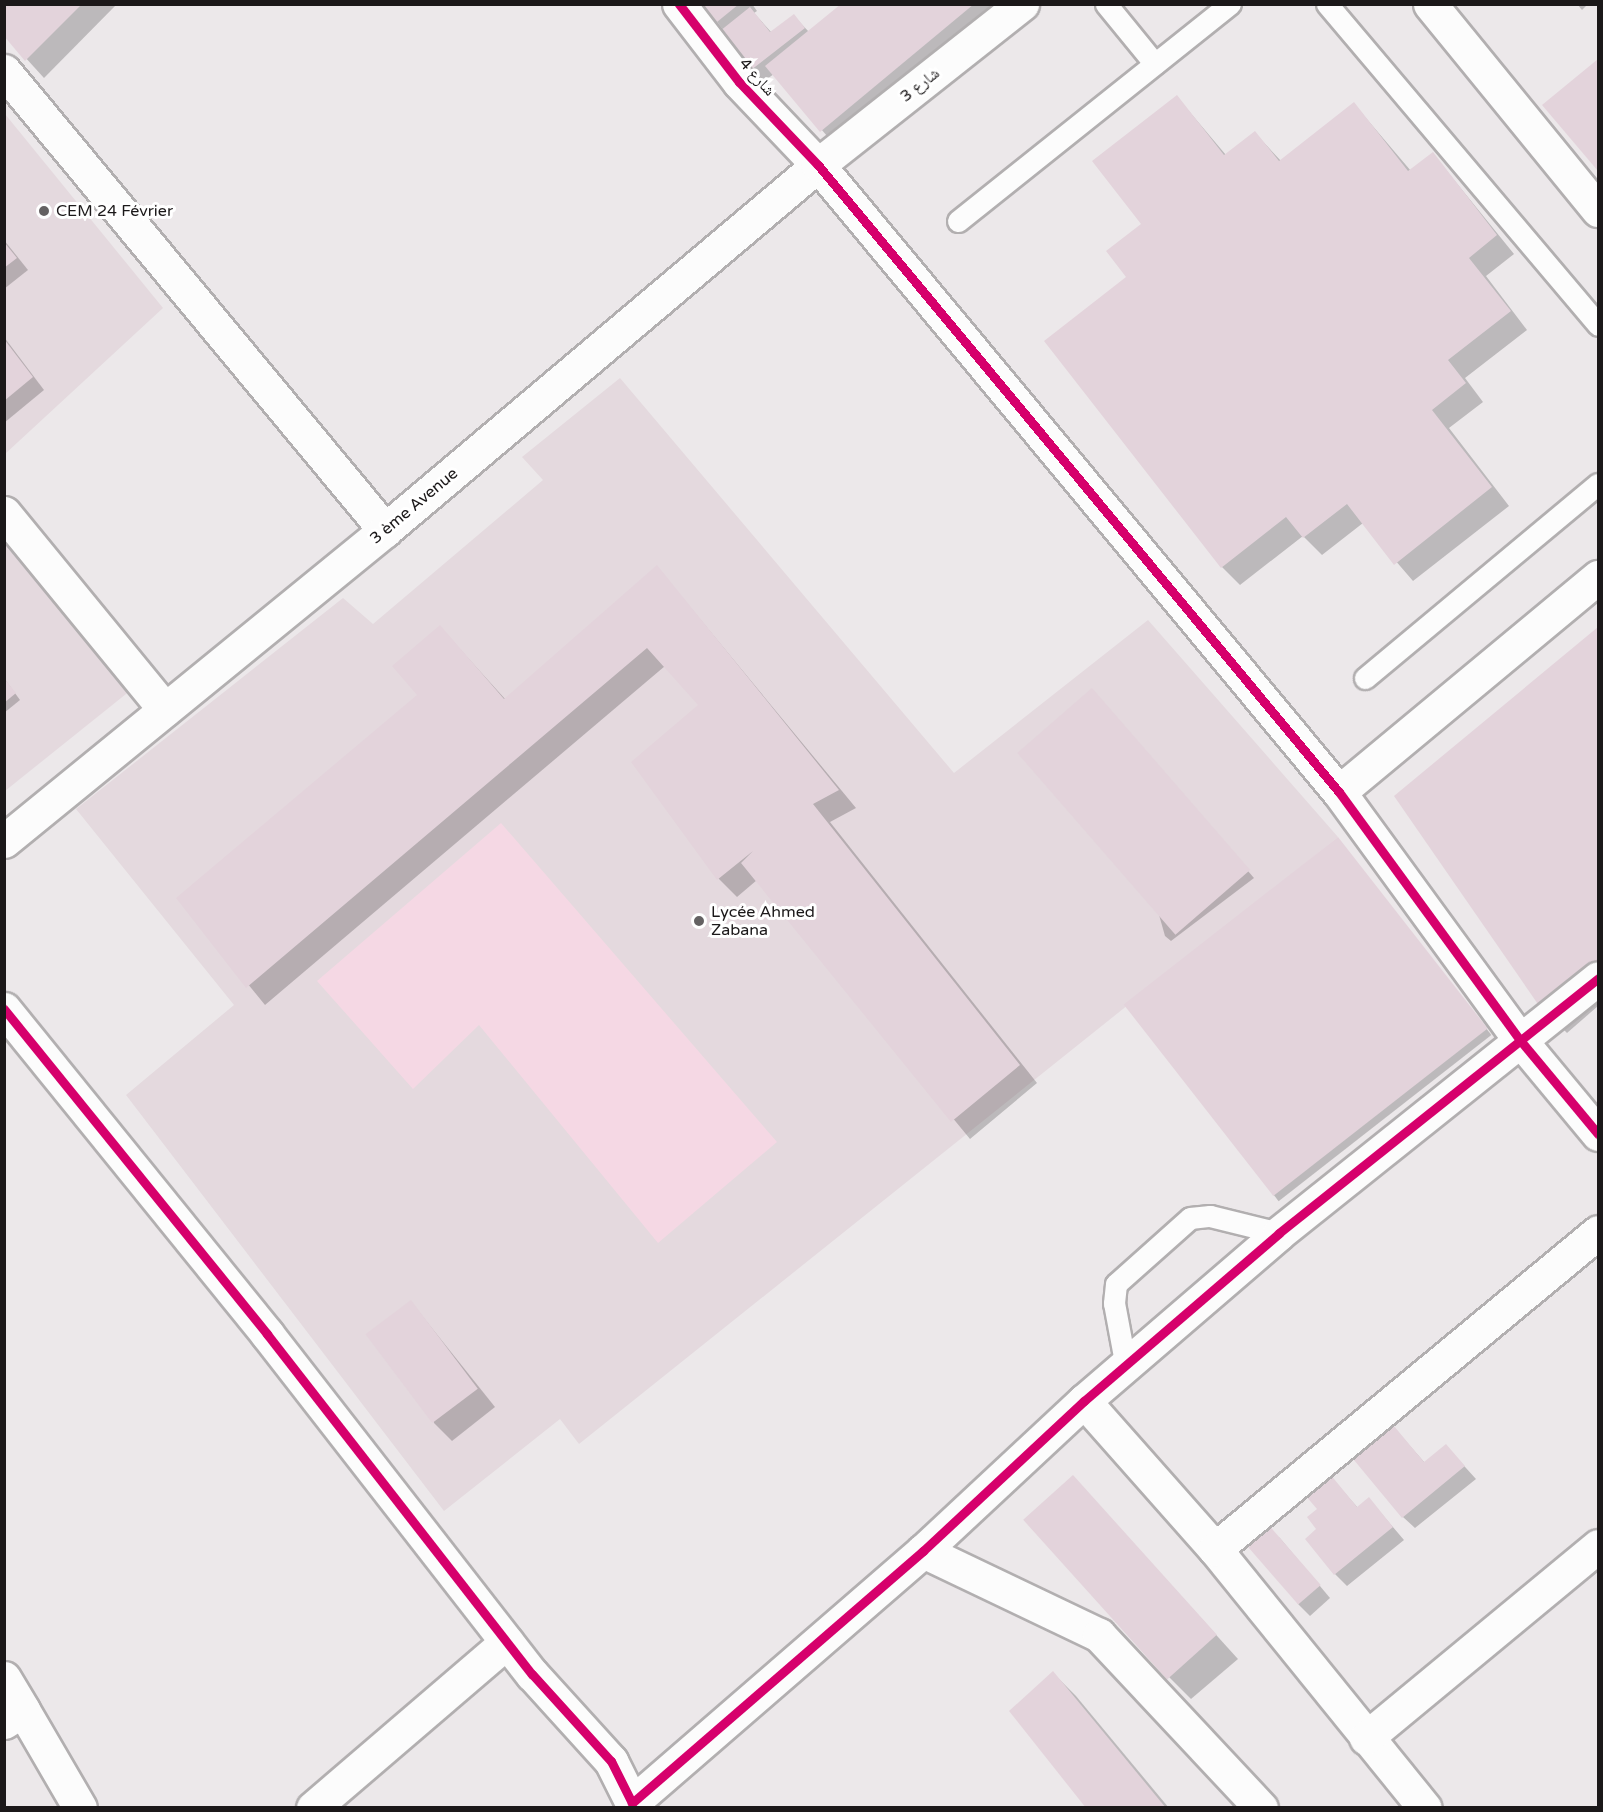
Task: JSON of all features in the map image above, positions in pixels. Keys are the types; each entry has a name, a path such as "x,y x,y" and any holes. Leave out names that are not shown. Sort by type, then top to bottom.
{"street":[{"name":"شارع 4","path":"680,4 739,82 818,165 1339,792 1520,1040 1599,1134"},
{"name":"شارع 3","path":"818,165 1022,4"},
{"path":"1430,4 1599,210"},
{"path":"4,71 385,530"},
{"name":"3 ème Avenue","path":"4,841 385,530 818,165"},
{"path":"4,513 165,710"},
{"path":"1339,792 1599,577"},
{"path":"4,1009 267,1334 507,1642 610,1761 635,1806 923,1551 1084,1401 1279,1233 1599,978"},
{"path":"1215,1549 1599,1232"},
{"path":"1084,1401 1215,1549 1424,1807"},
{"path":"1366,1738 1599,1546"},
{"path":"923,1551 1099,1635 1261,1808"},
{"path":"313,1808 507,1642"},
{"path":"4,1678 14,1716 80,1808"}],"lane":[{"path":"1106,4 1155,64"},
{"path":"958,221 1230,4"},
{"path":"1327,4 1599,325"},
{"path":"1365,678 1599,484"},
{"path":"1126,1367 1114,1303 1116,1284 1190,1218 1210,1216 1279,1233"}],"shaded area":[{"name":"CEM 24 Février","path":"5,114 163,308 5,454"},
{"name":"Lycée Ahmed Zabana","path":"620,378 954,773 1148,620 1338,837 579,1444 560,1419 444,1511 126,1095 234,1005 76,809 343,598 373,624 543,480 522,457"},
{"path":"4,504 131,690 5,791 4,791"},
{"path":"501,823 777,1142 658,1243 479,1025 413,1089 317,981"}],"building":[{"path":"4,4 82,4 25,61 4,36"},
{"path":"702,4 739,4 717,22"},
{"path":"841,4 974,4 820,132 765,66"},
{"path":"750,7 770,32 794,14 805,28 751,70 720,31"},
{"path":"1598,59 1598,171 1542,105"},
{"path":"1177,95 1224,155 1255,131 1279,161 1354,102 1408,171 1433,152 1497,235 1469,258 1511,311 1448,360 1466,383 1432,410 1492,487 1394,565 1347,504 1303,538 1286,517 1221,568 1044,341 1126,277 1106,251 1141,224 1092,161"},
{"path":"4,242 17,258 4,268"},
{"path":"4,339 33,377 4,401"},
{"path":"657,565 839,790 813,804 1020,1065 951,1122 741,863 753,851 717,880 631,762 698,705 647,648 246,988 176,898 417,695 392,666 440,625 504,699"},
{"path":"1598,627 1598,962 1542,1010 1394,796"},
{"path":"4,678 16,693 4,703"},
{"path":"1092,688 1250,870 1175,935 1017,753"},
{"path":"1338,837 1488,1028 1273,1196 1124,1004"},
{"path":"411,1300 478,1389 432,1423 365,1334"},
{"path":"1389,1420 1424,1462 1446,1444 1465,1466 1402,1518 1349,1454"},
{"path":"1330,1474 1357,1507 1369,1497 1393,1527 1334,1575 1305,1539 1316,1529 1307,1517 1317,1509 1305,1495"},
{"path":"1073,1475 1217,1635 1167,1680 1023,1520"},
{"path":"1267,1523 1321,1585 1298,1605 1244,1543"},
{"path":"1053,1671 1166,1808 1086,1808 1009,1711"}],"cycle path":[{"path":"679,4 739,82 818,165 1339,792 1520,1040 1598,1134"},
{"path":"4,1009 267,1334 532,1674 611,1761 632,1803 923,1551 1084,1401 1279,1233 1598,978"}],"place":[{"name":"CEM 24 Février","path":"44,211"},
{"name":"Lycée Ahmed Zabana","path":"699,921"}]}
